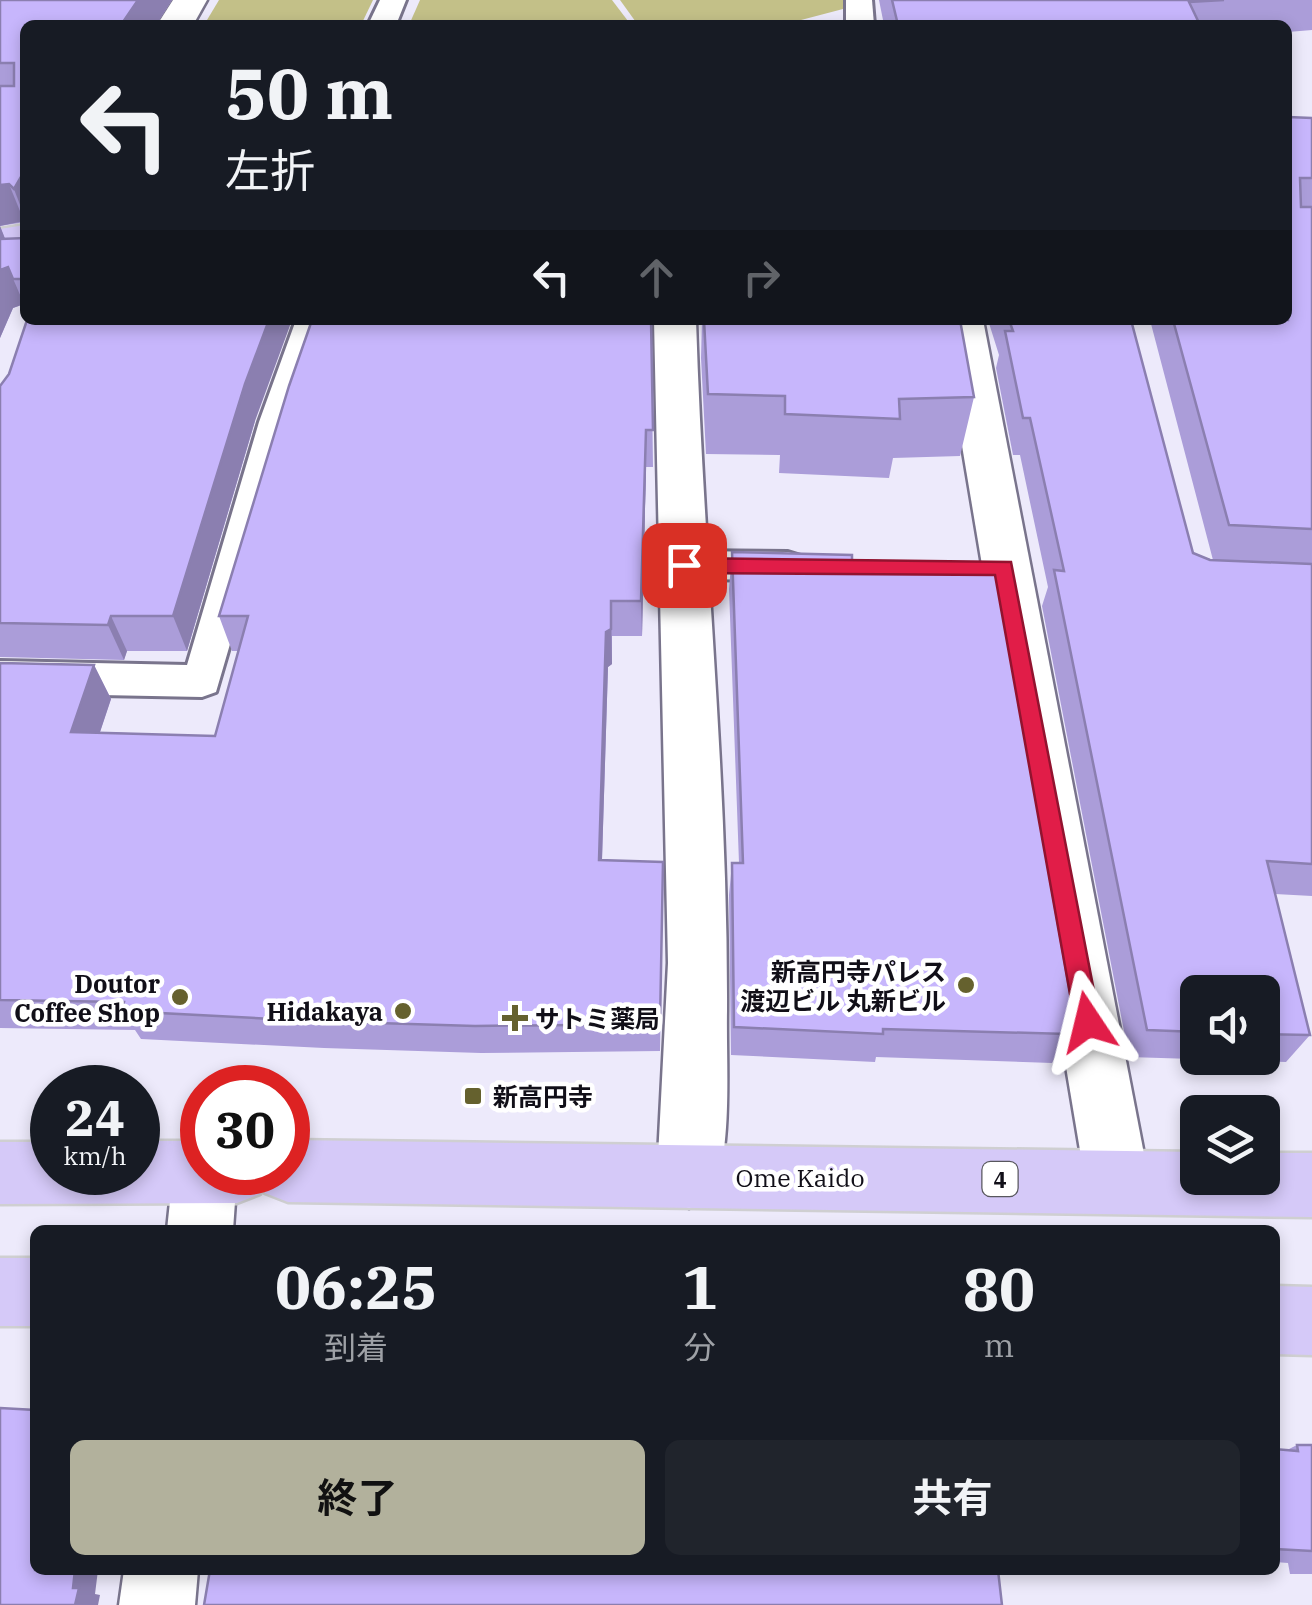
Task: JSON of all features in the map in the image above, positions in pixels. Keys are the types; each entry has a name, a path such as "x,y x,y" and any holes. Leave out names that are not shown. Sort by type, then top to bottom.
{"main road":[{"name":"Ome Kaido","path":"310,1171 1312,1184"},
{"path":"0,1173 180,1173"},
{"path":"0,1292 30,1292"},
{"path":"1280,1320 1312,1321"}],"street":[{"path":"675,325 675,424 693,770 697,1087 689,1177"},
{"path":"962,325 985,568 1117,1180"},
{"path":"200,1225 203,1195"},
{"path":"157,1605 160,1575"}],"lane":[{"path":"0,677 202,681 278,422 311,325"},
{"path":"684,565 816,566"}],"shaded area":[{"path":"219,0 373,0 363,20 207,20"},
{"path":"420,0 612,0 627,20 411,20"},
{"path":"620,0 843,0 843,9 801,20 634,20"}],"building":[{"path":"0,0 138,0 124,20 20,20 20,179 14,189 9,184 0,185 0,86 14,86 14,63 0,63"},
{"path":"892,0 1224,0 1189,2 1198,20 897,20"},
{"path":"1292,117 1312,118 1312,178 1300,178 1301,207 1312,207 1312,529 1229,525 1174,325 1292,325"},
{"path":"20,238 20,279 13,279 8,267 0,270 0,239"},
{"path":"25,325 267,325 173,616 111,616 108,625 0,623 0,386 9,374"},
{"path":"310,325 651,325 653,430 646,430 641,601 611,601 611,629 606,632 599,860 663,862 660,1024 475,1026 312,1021 122,1011 124,1002 0,1000 0,663 94,665 71,732 215,736 248,616 219,616"},
{"path":"704,325 961,325 974,397 899,399 900,419 785,414 785,396 708,394"},
{"path":"1011,325 1132,325 1193,553 1210,560 1312,564 1312,864 1267,861 1310,1035 1280,1034 1280,975 1180,975 1180,1031 1147,1030 1054,570 1064,571 1030,418 1023,418 1005,331 1013,331"},
{"path":"732,552 852,555 852,560 995,566 1076,1027 1066,1026 1067,1034 883,1029 883,1034 734,1027 732,863 743,863"},
{"path":"0,1408 30,1410 30,1575 74,1575 73,1588 79,1588 75,1605 0,1605"},
{"path":"1297,1445 1312,1445 1312,1551 1280,1549 1280,1449 1298,1451"},
{"path":"209,1575 999,1575 1002,1605 204,1605"}],"place":[{"name":"新高円寺パレス 渡辺ビル 丸新ビル","path":"966,985"},
{"name":"Doutor Coffee Shop","path":"180,997"},
{"name":"Hidakaya","path":"403,1011"},
{"name":"サトミ薬局","path":"515,1018"},
{"name":"新高円寺","path":"473,1096"}],"route":[{"path":"684,565 1004,568 1088,1022"}]}
